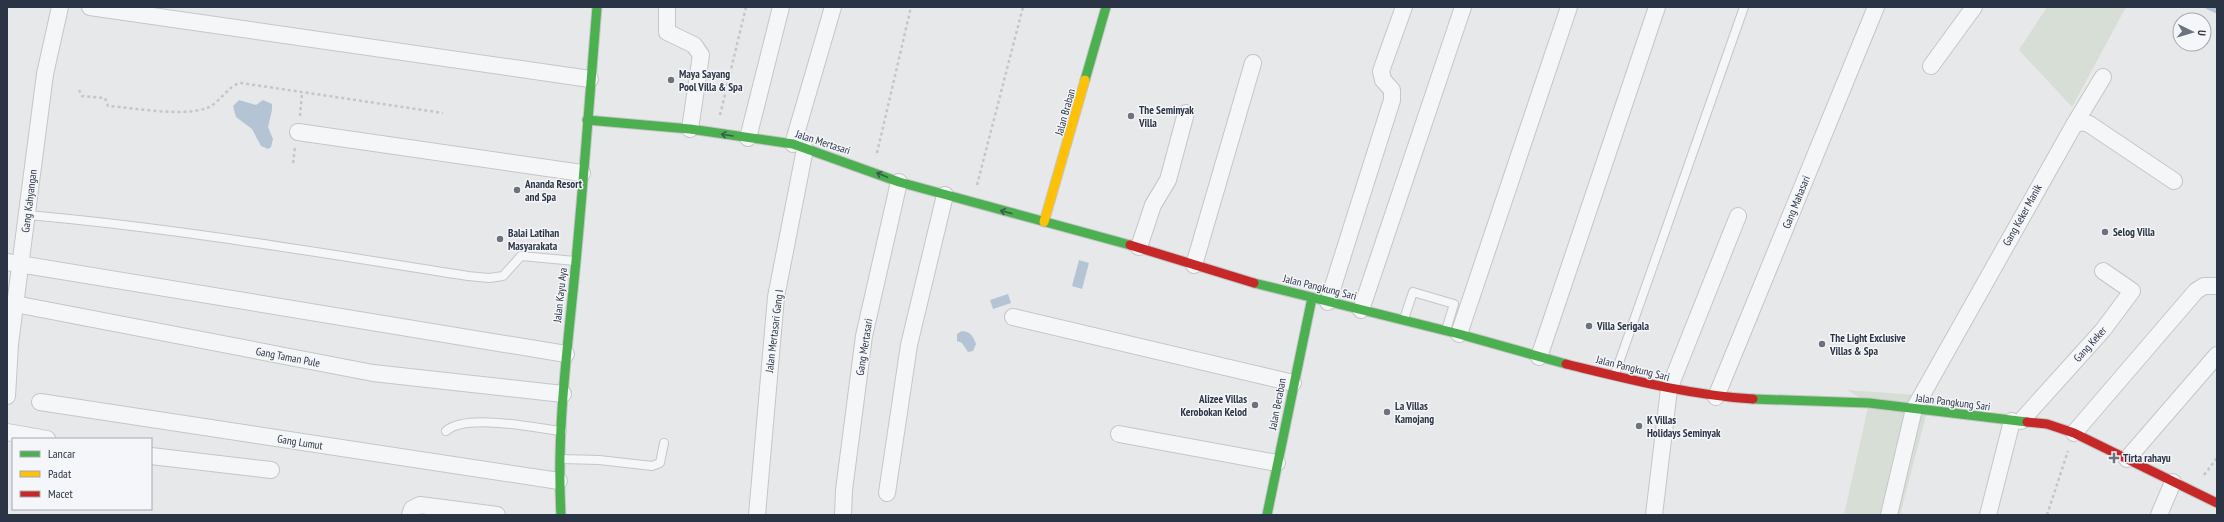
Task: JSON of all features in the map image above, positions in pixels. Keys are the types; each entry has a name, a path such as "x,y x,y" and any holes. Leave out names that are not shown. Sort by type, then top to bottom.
{"street":[{"name":"Gang Kahyangan","path":"7,396 15,304 14,264 28,215 45,74 60,7"},
{"path":"90,7 590,79"},
{"name":"Jalan Kayu Aya","path":"561,515 559,481 562,459 563,394 576,261 597,7"},
{"path":"668,7 667,32 694,45 701,55 690,129"},
{"path":"748,138 781,7"},
{"name":"Jalan Mertasari Gang I","path":"757,515 776,297 799,147 833,7"},
{"name":"Jalan Braban","path":"1044,222 1106,7"},
{"path":"1328,302 1392,100 1392,90 1383,80 1381,70 1404,7"},
{"path":"1361,310 1463,7"},
{"path":"1452,332 1568,7"},
{"path":"1539,357 1657,7"},
{"name":"Gang Mahasari","path":"1716,396 1876,7"},
{"path":"1931,66 1974,7"},
{"path":"1194,265 1253,63"},
{"name":"Gang Keker Manik","path":"1889,515 1914,409 2074,125 2103,77"},
{"path":"1139,247 1153,206 1168,180 1186,113"},
{"name":"Jalan Mertasari","path":"587,120 690,129 799,147 872,171 899,182 1044,222"},
{"path":"2074,125 2082,122 2089,124 2174,181"},
{"path":"298,132 582,174"},
{"name":"Gang Mertasari","path":"843,515 844,490 864,336 899,182"},
{"path":"887,493 909,345 945,195"},
{"path":"1654,515 1669,389 1738,216"},
{"name":"Jalan Pangkung Sari","path":"1044,222 1139,247 1194,265 1312,298 1452,332 1539,357 1669,389 1716,396 1781,401 1869,403 2047,424 2074,433 2217,503"},
{"path":"14,264 566,354"},
{"name":"Gang Keker","path":"2016,421 2103,330 2132,291 2103,271"},
{"path":"2074,433 2196,291 2204,286 2217,286"},
{"name":"Jalan Beraban","path":"1267,515 1293,383 1312,298"},
{"name":"Gang Taman Pule","path":"15,304 373,373 563,394"},
{"path":"1013,317 1293,383"},
{"path":"2127,460 2217,355"},
{"name":"Gang Lumut","path":"40,402 559,481"},
{"path":"1988,515 2016,421"},
{"path":"7,432 41,438"},
{"path":"1119,434 1277,463"},
{"path":"152,456 272,470"},
{"path":"2158,515 2173,482"},
{"path":"410,515 412,509 420,505 497,515"},
{"path":"2215,515 2217,510"}],"lane":[{"path":"1614,376 1744,7"},
{"path":"28,215 199,234 489,278 503,276 521,256 576,261"},
{"path":"1404,320 1413,292 1454,304 1452,332"},
{"path":"446,432 452,426 483,422 563,431"},
{"path":"562,459 599,460 652,466 660,462 664,443"}],"path":[{"path":"716,133 746,7"},
{"path":"872,171 911,7"},
{"path":"972,202 1024,7"},
{"path":"79,90 82,96 105,98 108,106 191,112 208,108 220,100 236,84 241,83 442,113"},
{"path":"2047,515 2074,433"}],"shaded area":[{"path":"2047,7 2126,7 2072,107 2019,50"},
{"path":"1847,390 1931,396 1900,515 1844,515 1869,403"}],"water":[{"path":"239,100 256,105 263,100 272,104 268,127 273,139 271,147 268,149 261,146 252,129 236,117 233,106"},
{"path":"1079,260 1089,263 1082,289 1072,286"},
{"path":"1008,294 1011,303 993,309 990,300"},
{"path":"962,331 970,333 974,339 976,344 973,351 968,352 962,343 957,341 957,334"}],"waterway":[{"path":"2208,7 2217,11"}],"traffic: fast":[{"path":"561,515 561,419 579,229 597,7"},
{"path":"1085,80 1106,7"},
{"path":"587,120 690,129 793,144 899,182 1130,245"},
{"path":"1254,283 1459,334 1566,364"},
{"path":"1267,515 1312,298"},
{"path":"1753,399 1869,403 2027,422"}],"traffic: slow":[{"path":"1044,222 1085,80"}],"traffic: jam":[{"path":"1130,245 1254,283"},
{"path":"1566,364 1636,381 1682,390 1753,399"},
{"path":"2027,422 2047,424 2074,433 2217,503"}],"place":[{"name":"Maya Sayang Pool Villa & Spa","path":"671,80"},
{"name":"The Seminyak Villa","path":"1131,116"},
{"name":"Ananda Resort and Spa","path":"517,190"},
{"name":"Selog Villa","path":"2105,232"},
{"name":"Balai Latihan Masyarakata","path":"500,239"},
{"name":"Villa Serigala","path":"1589,326"},
{"name":"The Light Exclusive Villas & Spa","path":"1822,344"},
{"name":"Alizee Villas Kerobokan Kelod","path":"1255,405"},
{"name":"La Villas Kamojang","path":"1387,412"},
{"name":"K Villas Holidays Seminyak","path":"1639,426"},
{"name":"Tirta rahayu","path":"2114,458"}]}
